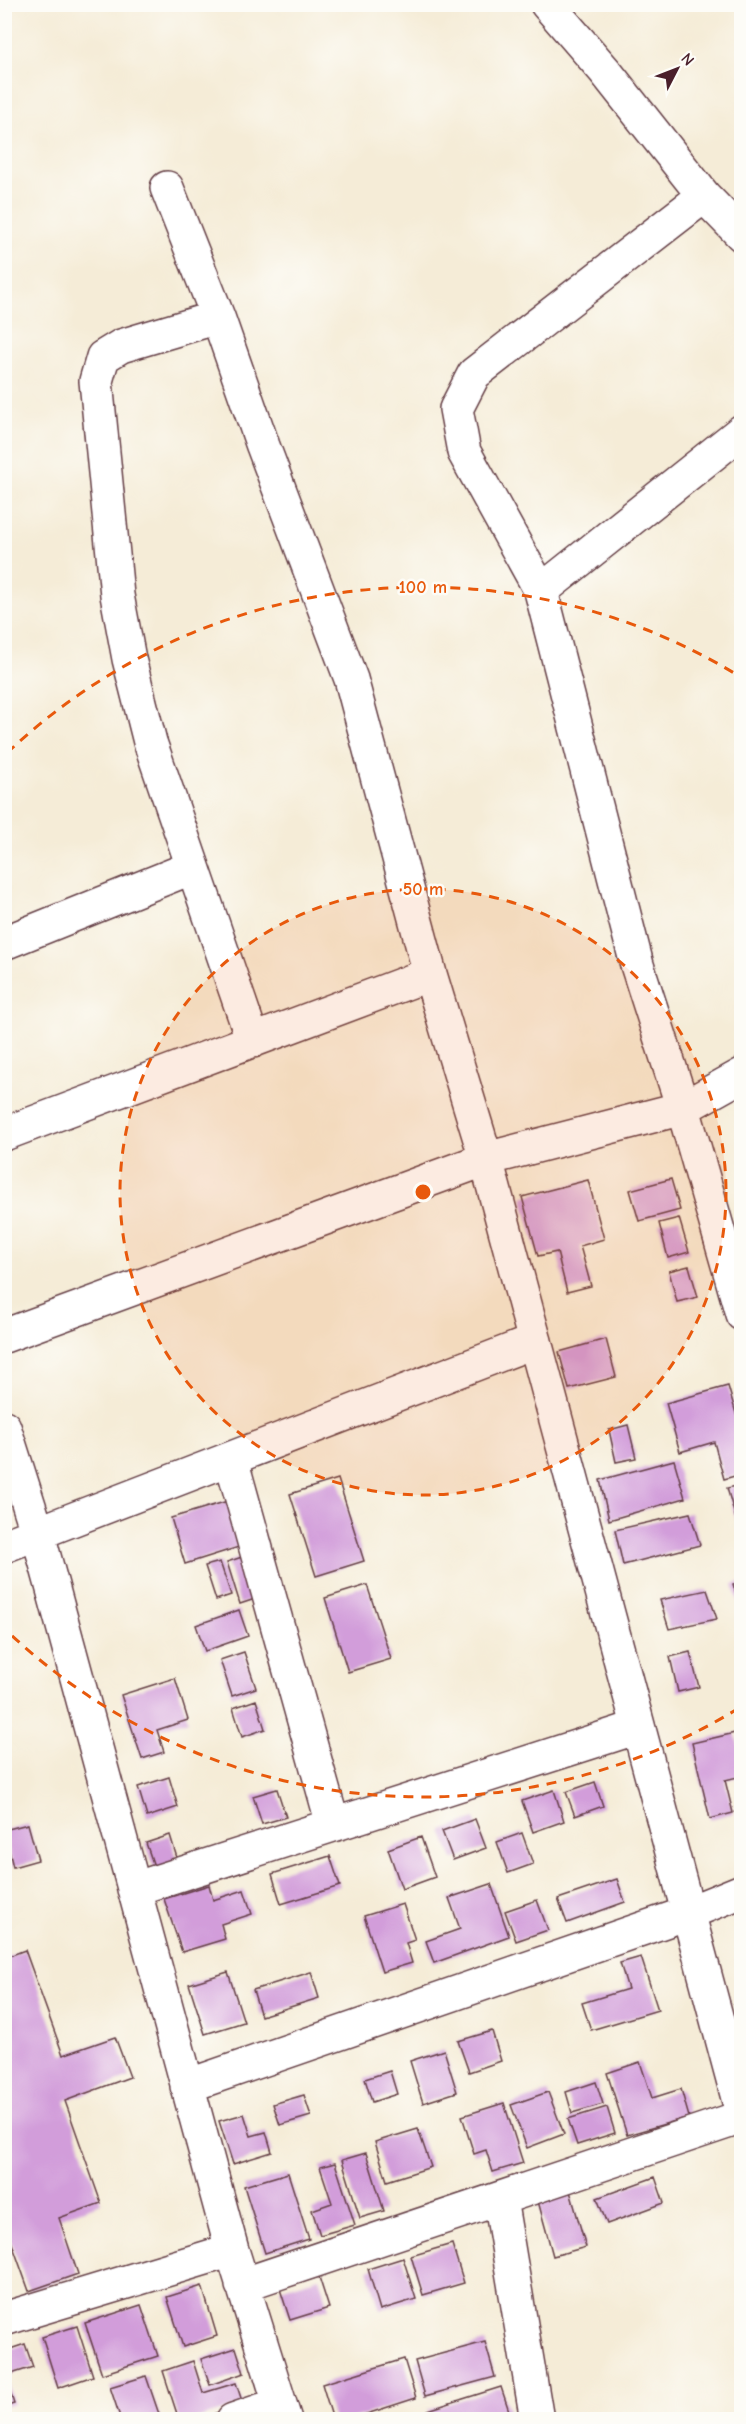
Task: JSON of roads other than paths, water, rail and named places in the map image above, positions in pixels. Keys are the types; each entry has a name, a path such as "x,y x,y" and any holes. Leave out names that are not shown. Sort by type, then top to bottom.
{"street":[{"path":"547,4 605,71 704,196 741,235"},
{"path":"167,188 218,317 263,446 351,679 430,974 486,1159 741,2115 242,2285"},
{"path":"704,196 474,375 456,409 464,452 541,591 637,965 683,1108 741,1314"},
{"path":"218,317 121,346 103,357 96,381 117,595 129,659 150,742 253,1041"},
{"path":"541,591 741,431"},
{"path":"4,943 193,867"},
{"path":"4,1134 430,974"},
{"path":"4,1336 486,1159 683,1108 741,1075"},
{"path":"4,1546 535,1341"},
{"path":"4,1427 38,1534 232,2250 283,2412 233,2420"},
{"path":"231,1459 333,1825"},
{"path":"134,1889 638,1727"},
{"path":"187,2086 688,1913 741,1891"},
{"path":"500,2199 537,2420"},
{"path":"4,2319 232,2250"}]}
